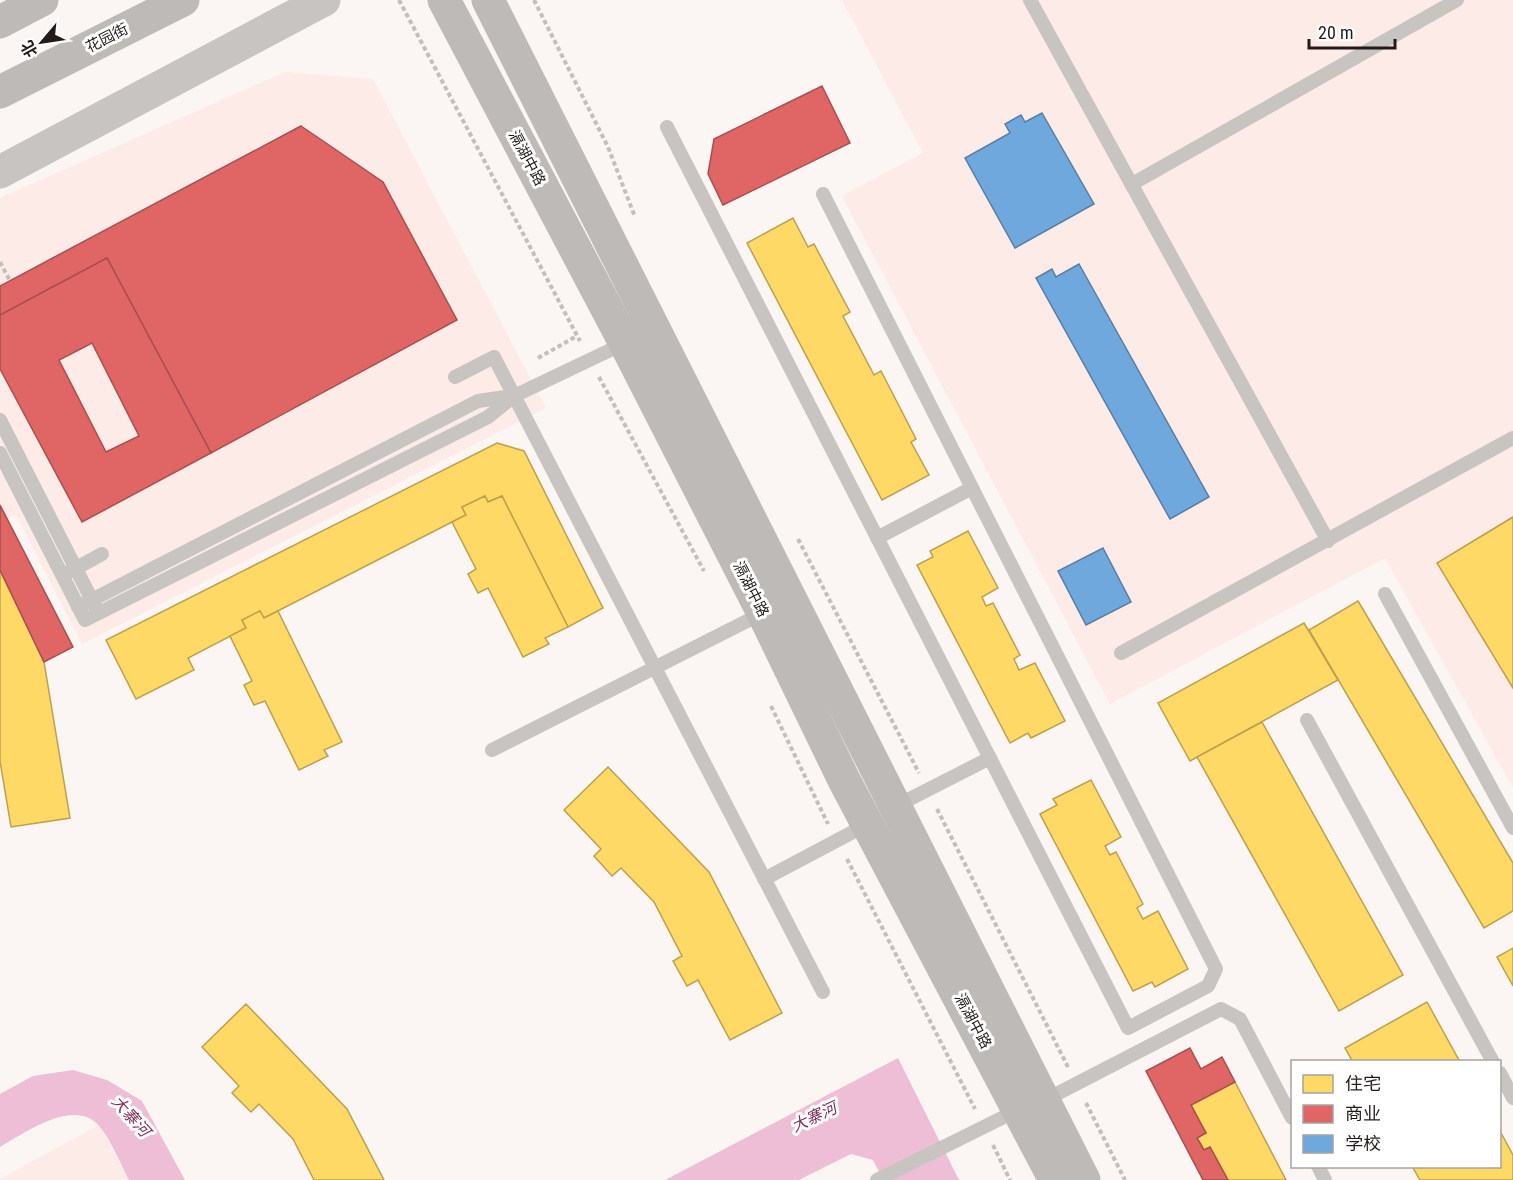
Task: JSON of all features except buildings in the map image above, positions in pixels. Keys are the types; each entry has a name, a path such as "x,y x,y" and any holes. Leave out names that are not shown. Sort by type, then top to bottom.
{"main road":[{"path":"0,22 42,0"},
{"name":"花园街","path":"0,92 183,0"},
{"name":"滆湖中路","path":"444,0 625,343 763,613 844,780 882,815"},
{"name":"滆湖中路","path":"488,0 882,815 1031,1105 1084,1180"},
{"name":"滆湖中路","path":"1031,1105 1055,1180"}],"street":[{"path":"0,172 324,0"}],"lane":[{"path":"1030,0 1328,540"},
{"path":"1132,184 1457,0"},
{"path":"667,127 1128,1029 1208,986 1216,969 823,194"},
{"path":"0,453 85,620 488,417 514,396 625,343"},
{"path":"455,377 494,357 653,668 823,992"},
{"path":"78,607 478,401 514,396"},
{"path":"0,420 99,613"},
{"path":"1121,653 1513,438"},
{"path":"17,488 31,481"},
{"path":"877,538 972,488"},
{"path":"285,500 292,516"},
{"path":"62,576 102,554"},
{"path":"1385,594 1513,828"},
{"path":"492,750 763,613"},
{"path":"1307,720 1492,1060"},
{"path":"764,879 990,758"},
{"path":"877,1180 1076,1084 1221,1009 1240,1019 1291,1114"},
{"path":"1501,1075 1513,1098"}],"path":[{"path":"399,0 706,575"},
{"path":"534,0 608,147 638,224"},
{"path":"0,262 10,281"},
{"path":"537,359 577,336"},
{"path":"793,529 1125,1180"},
{"path":"768,701 812,795 837,839 1010,1180"}],"shaded area":[{"path":"842,0 1513,0 1513,788 1385,558 1110,704 842,196 923,153"},
{"path":"285,72 373,79 546,408 82,644 16,515 0,523 0,198"},
{"path":"99,1125 129,1180 0,1180 0,1179"}],"water":[{"name":"大寨河","path":"898,1058 959,1180 883,1180 873,1160 851,1154 799,1180 665,1180"},
{"name":"大寨河","path":"73,1070 107,1080 142,1101 185,1180 129,1180 100,1127 90,1118 78,1115 50,1120 0,1147 0,1094 33,1076"}]}
